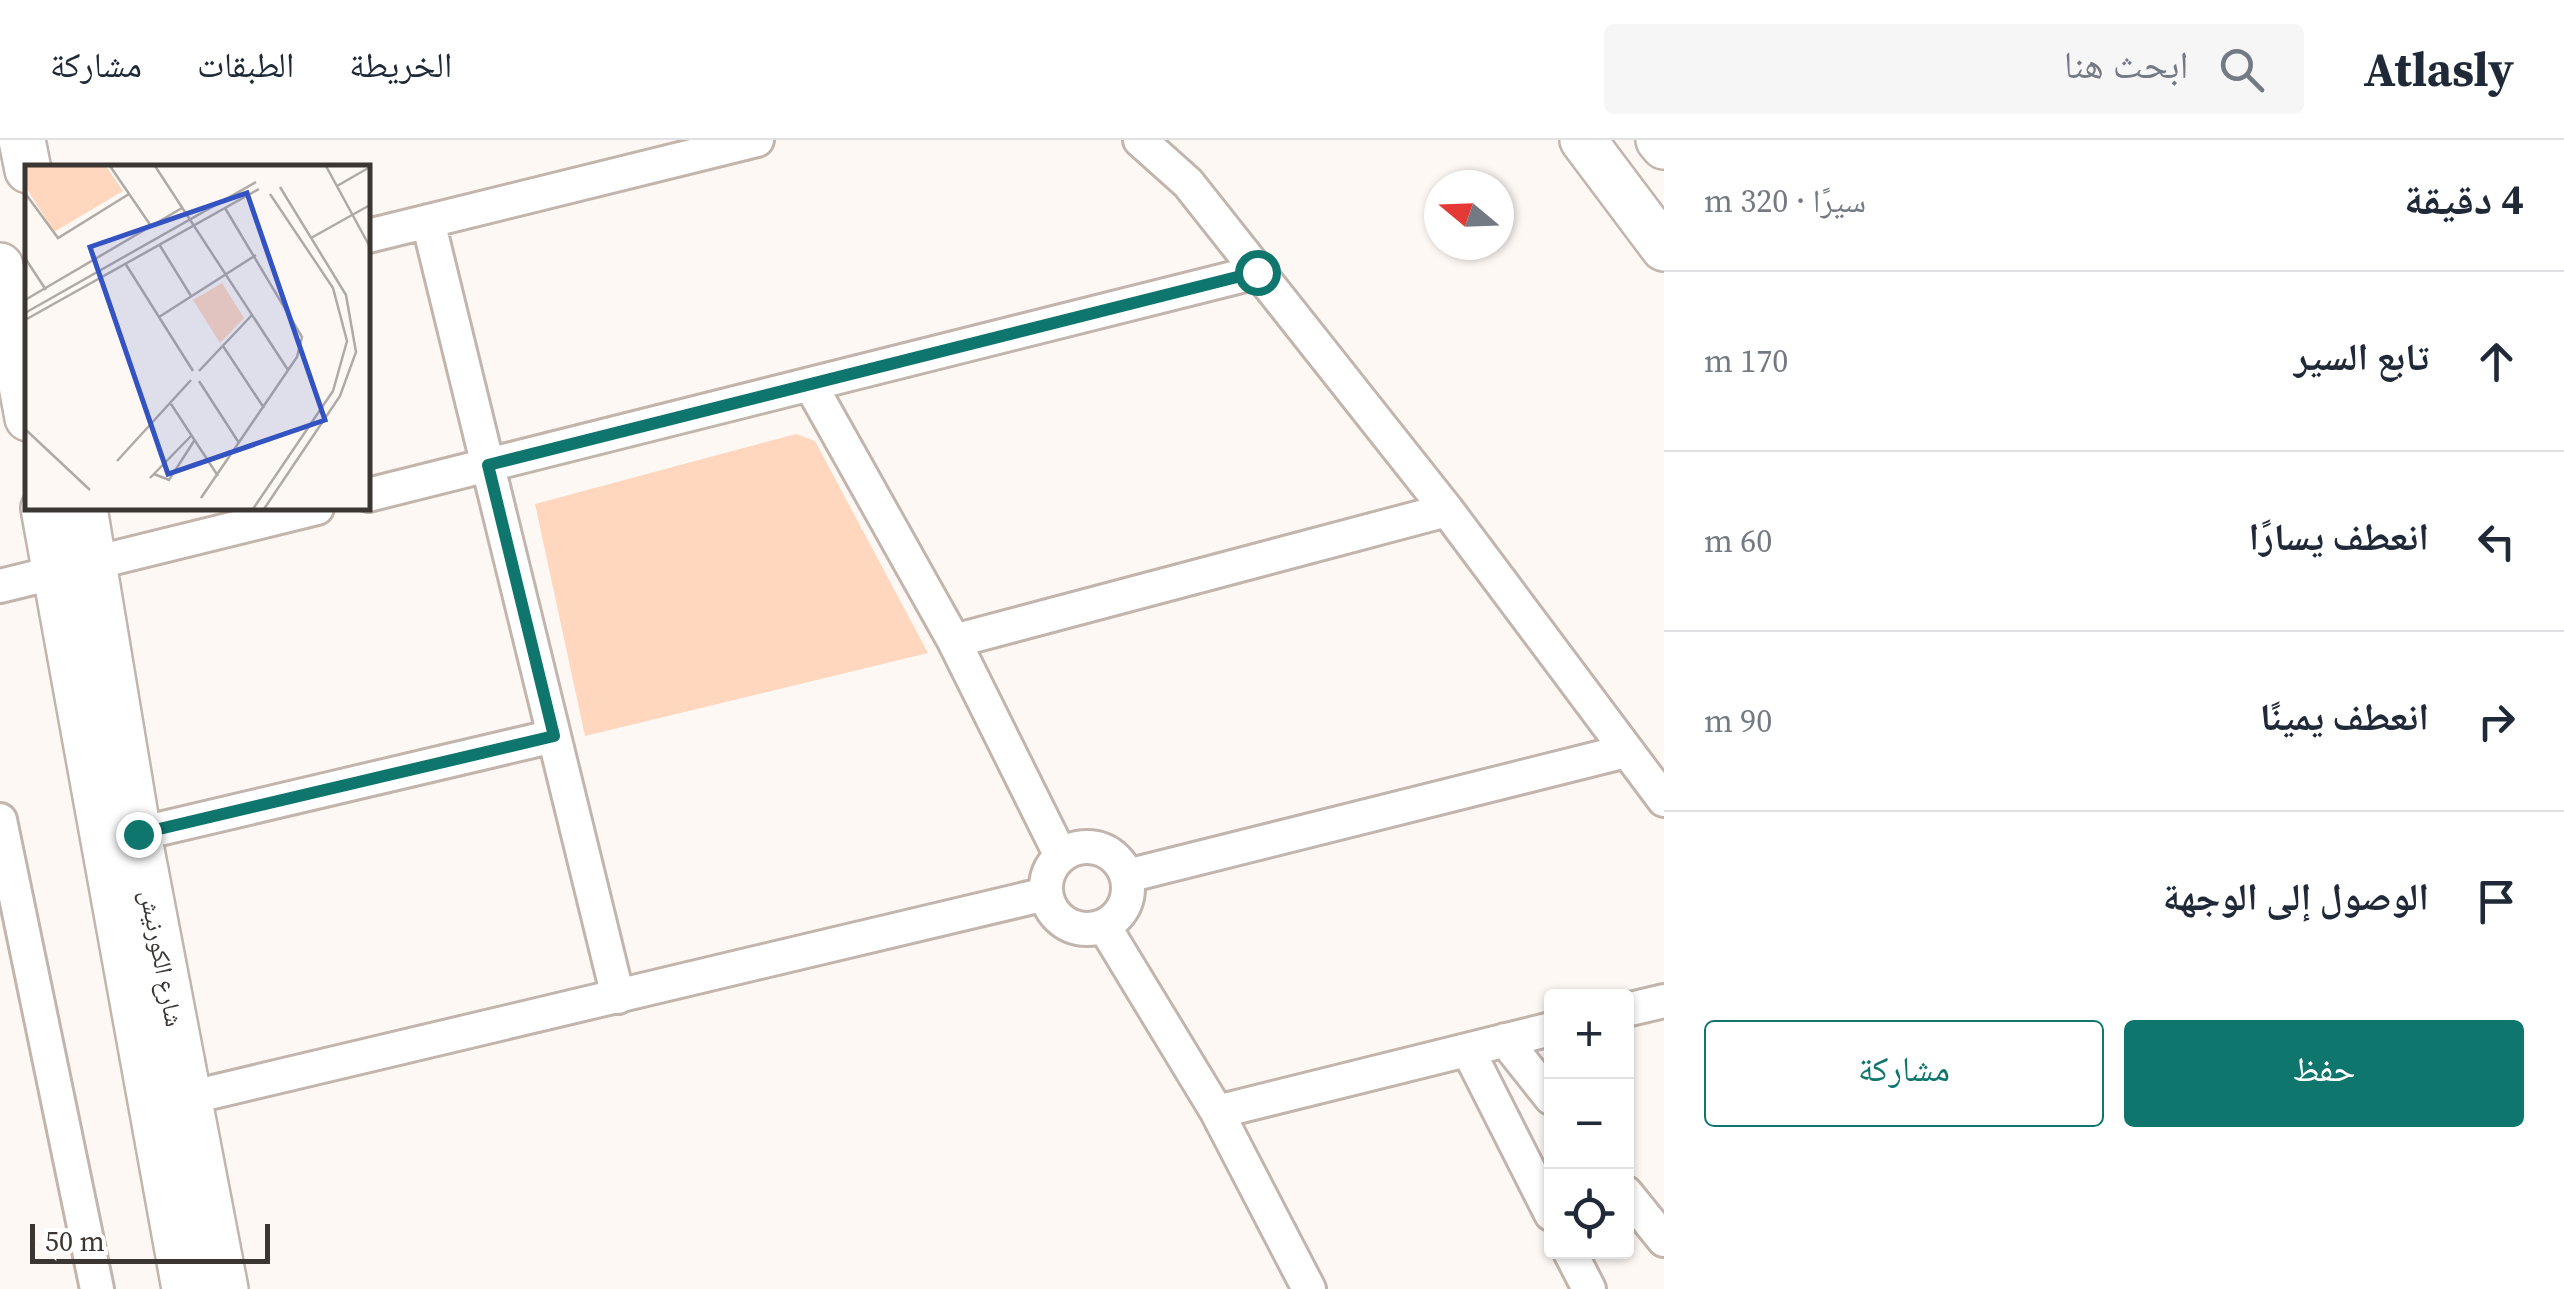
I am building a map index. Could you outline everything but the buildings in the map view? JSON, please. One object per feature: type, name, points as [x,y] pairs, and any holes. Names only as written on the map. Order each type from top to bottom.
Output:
[{"type":"street","points":[[22,140],[27,165]]},
{"type":"street","points":[[370,236],[757,140]]},
{"type":"street","points":[[1140,140],[1188,183],[1447,510],[1664,800]]},
{"type":"street","points":[[1582,140],[1664,248]]},
{"type":"street","points":[[1659,140],[1664,146]]},
{"type":"street","points":[[428,221],[618,997]]},
{"type":"street","points":[[0,266],[25,402]]},
{"type":"street","points":[[370,494],[1257,272]]},
{"type":"street","points":[[810,384],[954,641],[1061,856]]},
{"type":"street","name":"شارع الكورنيش","points":[[45,510],[74,568],[138,834],[225,1289]]},
{"type":"street","name":"شارع الكورنيش","points":[[84,510],[74,568],[184,1289]]},
{"type":"street","points":[[0,586],[309,510]]},
{"type":"street","points":[[954,641],[1447,510]]},
{"type":"street","points":[[138,834],[554,736]]},
{"type":"street","points":[[1127,876],[1626,751]]},
{"type":"street","points":[[2,837],[97,1289]]},
{"type":"street","points":[[1086,846],[1100,848],[1121,864],[1127,876],[1127,902],[1120,914],[1104,926],[1084,930],[1070,926],[1050,908],[1046,894],[1052,867],[1061,856],[1086,846]]},
{"type":"street","points":[[188,1098],[1046,894]]},
{"type":"street","points":[[1104,926],[1217,1112],[1309,1289]]},
{"type":"street","points":[[1634,1008],[1664,1001]]},
{"type":"street","points":[[1217,1112],[1544,1031]]},
{"type":"street","points":[[1506,1040],[1544,1088]]},
{"type":"street","points":[[1468,1050],[1544,1198]]},
{"type":"street","points":[[1634,1203],[1664,1240]]},
{"type":"street","points":[[1574,1259],[1589,1289]]},
{"type":"shaded area","points":[[796,434],[815,441],[928,653],[585,736],[535,504]]},
{"type":"route","points":[[138,834],[554,736],[488,465],[1257,272]]}]
